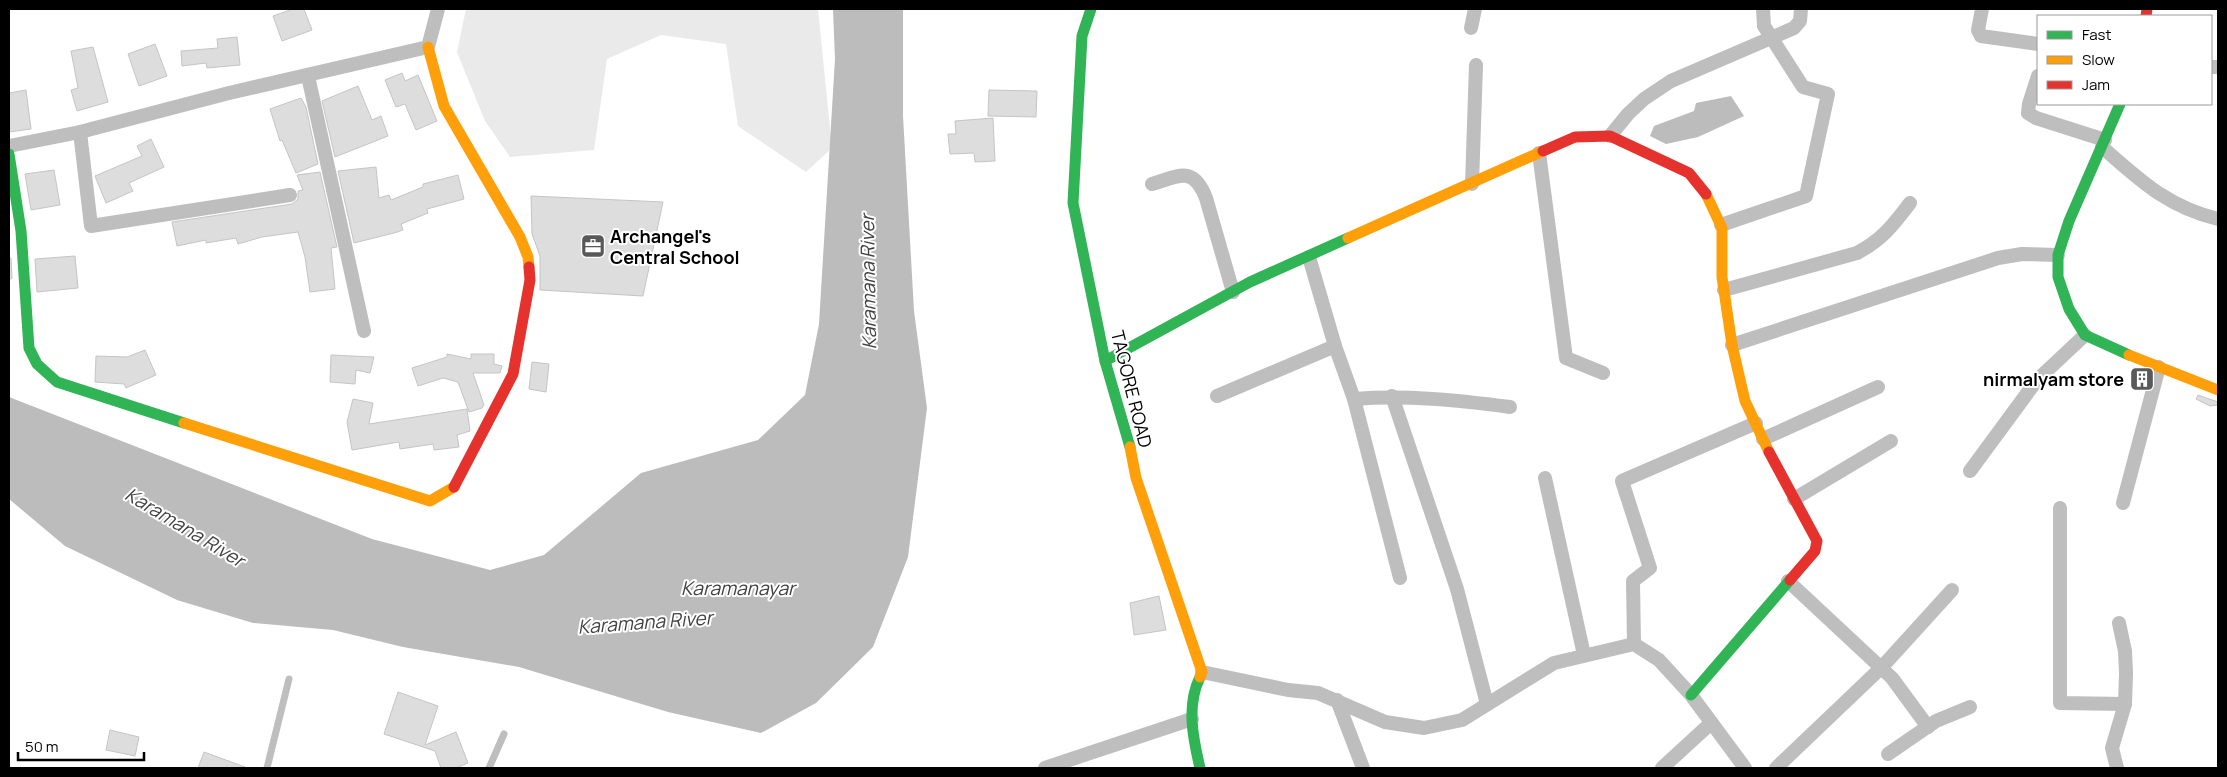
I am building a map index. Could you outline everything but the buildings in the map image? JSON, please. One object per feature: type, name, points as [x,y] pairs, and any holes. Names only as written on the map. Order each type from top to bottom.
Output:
[{"type":"street","points":[[9,154],[21,231],[30,348],[38,364],[58,382],[430,501],[452,490],[513,374],[530,280],[528,258],[520,237],[444,106],[428,46],[438,9]]},
{"type":"street","name":"TAGORE ROAD","points":[[1091,9],[1082,36],[1073,203],[1105,361],[1126,429],[1136,478],[1187,623],[1202,672]]},
{"type":"street","points":[[1472,28],[1475,9]]},
{"type":"street","points":[[1721,224],[1806,196],[1828,94],[1803,87],[1764,26],[1763,9]]},
{"type":"street","points":[[1610,136],[1644,98],[1671,81],[1794,28],[1800,21],[1801,9]]},
{"type":"street","points":[[1982,9],[1978,30],[1981,36],[2037,44]]},
{"type":"street","points":[[9,146],[80,132],[229,93],[308,76],[428,46]]},
{"type":"street","points":[[1472,184],[1476,65]]},
{"type":"street","points":[[308,76],[364,331]]},
{"type":"street","points":[[2037,79],[2028,113],[2036,118],[2103,143],[2161,197],[2200,215],[2218,219]]},
{"type":"street","points":[[2120,105],[2069,221],[2058,255],[2058,278],[2069,309],[2085,335],[2218,390]]},
{"type":"street","points":[[80,132],[91,226],[290,195]]},
{"type":"street","points":[[1105,361],[1233,292],[1575,137],[1610,136],[1689,173],[1710,198],[1721,224],[1724,290],[1732,345],[1745,401],[1817,541],[1815,551],[1691,695]]},
{"type":"street","points":[[1539,153],[1566,358],[1603,373]]},
{"type":"street","points":[[1152,184],[1184,174],[1193,177],[1199,184],[1206,198],[1233,292]]},
{"type":"street","points":[[1724,290],[1857,253],[1887,234],[1910,203]]},
{"type":"street","points":[[1732,345],[1998,258],[2022,254],[2058,255]]},
{"type":"street","points":[[1309,257],[1335,346],[1354,399],[1400,578]]},
{"type":"street","points":[[1970,471],[2037,380],[2085,335]]},
{"type":"street","points":[[1217,396],[1335,346]]},
{"type":"street","points":[[2124,503],[2159,367]]},
{"type":"street","points":[[1763,439],[1878,387]]},
{"type":"street","points":[[1354,399],[1392,396],[1431,397],[1510,407]]},
{"type":"street","points":[[1392,396],[1458,589],[1487,704]]},
{"type":"street","points":[[1634,644],[1632,581],[1650,568],[1622,482],[1756,423]]},
{"type":"street","points":[[1794,499],[1891,441]]},
{"type":"street","points":[[1545,478],[1584,655]]},
{"type":"street","points":[[2060,508],[2060,703],[2125,704]]},
{"type":"street","points":[[1788,581],[1882,668],[1928,727]]},
{"type":"street","points":[[1776,768],[1882,668],[1952,590]]},
{"type":"street","points":[[2117,768],[2112,748],[2125,704],[2125,650],[2119,623]]},
{"type":"street","points":[[1200,768],[1193,737],[1192,694],[1202,672],[1288,690],[1318,693],[1385,722],[1424,728],[1462,720],[1554,663],[1634,644],[1659,660],[1691,695],[1745,768]]},
{"type":"street","points":[[1337,700],[1363,768]]},
{"type":"street","points":[[1888,754],[1936,721],[1970,707]]},
{"type":"street","points":[[1045,768],[1192,719]]},
{"type":"street","points":[[1662,768],[1711,723]]},
{"type":"lane","points":[[267,768],[289,679]]},
{"type":"lane","points":[[490,768],[504,734]]},
{"type":"shaded area","points":[[466,9],[818,9],[832,148],[806,172],[738,126],[726,44],[661,35],[607,59],[594,150],[510,157],[485,121],[457,52]]},
{"type":"water","name":"Karamanayar","points":[[833,9],[903,9],[903,116],[914,311],[927,408],[908,557],[873,647],[816,703],[761,733],[668,712],[519,667],[403,647],[333,630],[253,623],[177,600],[65,546],[9,499],[9,397],[372,539],[490,570],[544,555],[641,473],[758,440],[805,395],[819,324],[835,59]]},
{"type":"water","points":[[1731,96],[1744,116],[1698,137],[1666,144],[1650,136],[1654,126],[1694,111],[1696,103]]},
{"type":"traffic: fast","points":[[1091,9],[1082,36],[1073,203],[1105,361],[1130,447]]},
{"type":"traffic: fast","points":[[2120,105],[2069,221],[2058,255],[2058,277],[2069,309],[2085,335],[2129,355]]},
{"type":"traffic: fast","points":[[9,154],[21,231],[29,348],[37,364],[57,382],[184,423]]},
{"type":"traffic: fast","points":[[1105,361],[1250,282],[1348,238]]},
{"type":"traffic: fast","points":[[1691,695],[1790,580]]},
{"type":"traffic: fast","points":[[1200,677],[1193,699],[1192,711],[1193,734],[1200,768]]},
{"type":"traffic: slow","points":[[428,47],[444,106],[520,237],[528,257],[529,267]]},
{"type":"traffic: slow","points":[[1348,238],[1543,151]]},
{"type":"traffic: slow","points":[[1706,194],[1722,228],[1722,277],[1732,345],[1745,401],[1769,452]]},
{"type":"traffic: slow","points":[[2129,355],[2218,390]]},
{"type":"traffic: slow","points":[[184,423],[430,501],[454,487]]},
{"type":"traffic: slow","points":[[1130,447],[1136,478],[1202,672],[1200,677]]},
{"type":"traffic: jam","points":[[2146,15],[2147,9]]},
{"type":"traffic: jam","points":[[1543,151],[1575,137],[1610,136],[1689,173],[1706,194]]},
{"type":"traffic: jam","points":[[454,487],[513,374],[530,280],[529,267]]},
{"type":"traffic: jam","points":[[1769,452],[1817,541],[1815,551],[1790,580]]},
{"type":"place","name":"Archangel's Central School","points":[[593,246]]},
{"type":"place","name":"nirmalyam store","points":[[2142,379]]},
{"type":"water label","name":"Karamana River","points":[[868,282]]},
{"type":"water label","name":"Karamana River","points":[[185,527]]},
{"type":"water label","name":"Karamana River","points":[[645,622]]}]
